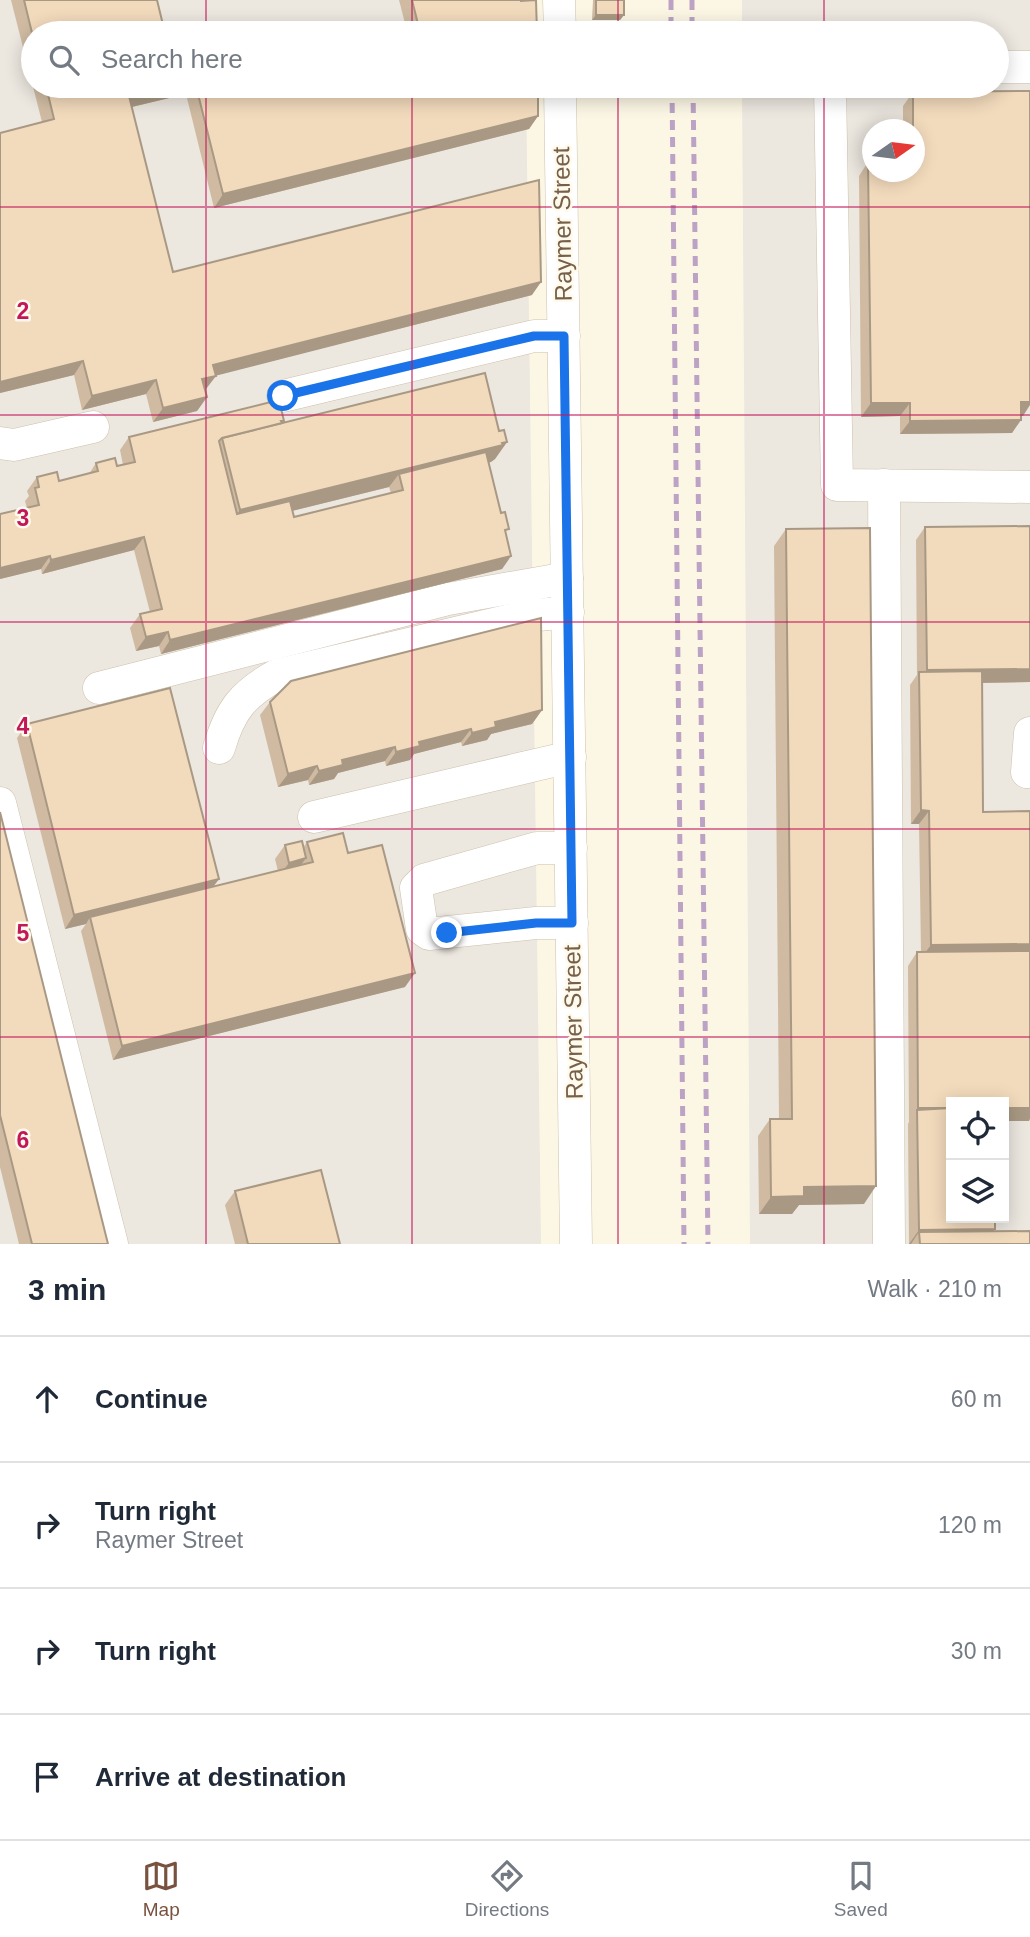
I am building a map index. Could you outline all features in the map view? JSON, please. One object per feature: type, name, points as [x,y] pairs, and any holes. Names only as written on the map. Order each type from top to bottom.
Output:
[{"type":"street","points":[[559,0],[560,21]]},
{"type":"street","points":[[1009,67],[1030,67]]},
{"type":"street","name":"Raymer Street","points":[[561,98],[576,1244]]},
{"type":"street","points":[[830,98],[837,485],[1030,487]]},
{"type":"street","points":[[283,396],[534,336],[564,336]]},
{"type":"street","points":[[0,443],[14,444],[93,427]]},
{"type":"street","points":[[884,485],[889,1244]]},
{"type":"street","points":[[99,688],[448,599],[567,578]]},
{"type":"street","points":[[219,748],[225,725],[240,701],[256,687],[277,675],[499,622],[568,612]]},
{"type":"street","points":[[1027,772],[1030,733]]},
{"type":"street","points":[[314,817],[570,757]]},
{"type":"street","points":[[0,803],[113,1244]]},
{"type":"street","points":[[571,848],[537,848],[424,880],[416,888],[415,896],[422,929],[429,934],[536,923],[572,923]]},
{"type":"shaded area","points":[[0,0],[525,0],[525,21],[21,21],[21,98],[526,98],[541,1244],[0,1244]]},
{"type":"shaded area","points":[[742,0],[1030,0],[1030,1244],[750,1244],[742,98],[1009,98],[1009,21],[742,21]]},
{"type":"building","points":[[24,0],[157,0],[162,21],[29,21]]},
{"type":"building","points":[[412,0],[536,0],[537,21],[417,21]]},
{"type":"building","points":[[596,0],[624,0],[624,15],[596,15]]},
{"type":"building","points":[[1009,91],[1030,91],[1030,402],[1021,402],[1021,420],[910,421],[910,403],[871,403],[868,182],[925,182],[925,119],[913,119],[913,98],[1009,98]]},
{"type":"building","points":[[49,98],[130,98],[173,272],[539,180],[541,282],[213,365],[216,376],[202,379],[207,397],[163,408],[156,380],[92,396],[83,361],[0,382],[0,133],[54,119]]},
{"type":"building","points":[[199,98],[538,98],[538,116],[223,194]]},
{"type":"building","points":[[485,373],[499,431],[504,430],[507,442],[502,443],[503,445],[240,510],[222,438]]},
{"type":"building","points":[[279,400],[284,421],[281,421],[282,423],[219,441],[237,514],[290,501],[294,517],[403,490],[399,474],[486,452],[501,513],[505,512],[509,529],[505,530],[511,556],[170,640],[168,632],[146,637],[140,614],[162,609],[144,537],[51,560],[50,556],[0,568],[0,514],[39,505],[35,488],[39,487],[37,477],[57,472],[59,481],[98,471],[96,463],[115,458],[117,466],[135,462],[129,437]]},
{"type":"building","points":[[1030,526],[1030,669],[927,670],[925,527]]},
{"type":"building","points":[[870,528],[876,1186],[804,1187],[804,1196],[771,1197],[770,1119],[792,1119],[786,529]]},
{"type":"building","points":[[541,618],[542,710],[495,722],[496,727],[472,733],[471,729],[419,742],[420,746],[396,752],[395,747],[342,760],[343,765],[319,771],[317,766],[288,774],[270,702],[291,681]]},
{"type":"building","points":[[982,671],[983,812],[1030,811],[1030,944],[931,945],[929,811],[921,810],[919,672]]},
{"type":"building","points":[[170,688],[219,879],[74,915],[27,724]]},
{"type":"building","points":[[0,812],[108,1244],[32,1244],[0,1115]]},
{"type":"building","points":[[343,833],[348,853],[382,845],[415,973],[122,1046],[90,917],[313,862],[307,842]]},
{"type":"building","points":[[302,841],[306,858],[289,863],[285,845]]},
{"type":"building","points":[[1030,951],[1030,1108],[1009,1108],[1009,1097],[946,1097],[946,1108],[918,1108],[917,952]]},
{"type":"building","points":[[946,1108],[946,1223],[995,1223],[995,1229],[919,1230],[917,1110]]},
{"type":"building","points":[[321,1170],[340,1244],[248,1244],[235,1191]]},
{"type":"building","points":[[1030,1231],[1030,1244],[920,1244],[919,1232]]},
{"type":"railway","points":[[671,0],[671,21]]},
{"type":"railway","points":[[692,0],[692,21]]},
{"type":"railway","points":[[672,98],[684,1244]]},
{"type":"railway","points":[[693,98],[708,1244]]},
{"type":"route","points":[[283,396],[534,336],[564,336],[572,923],[536,923],[447,933]]}]
